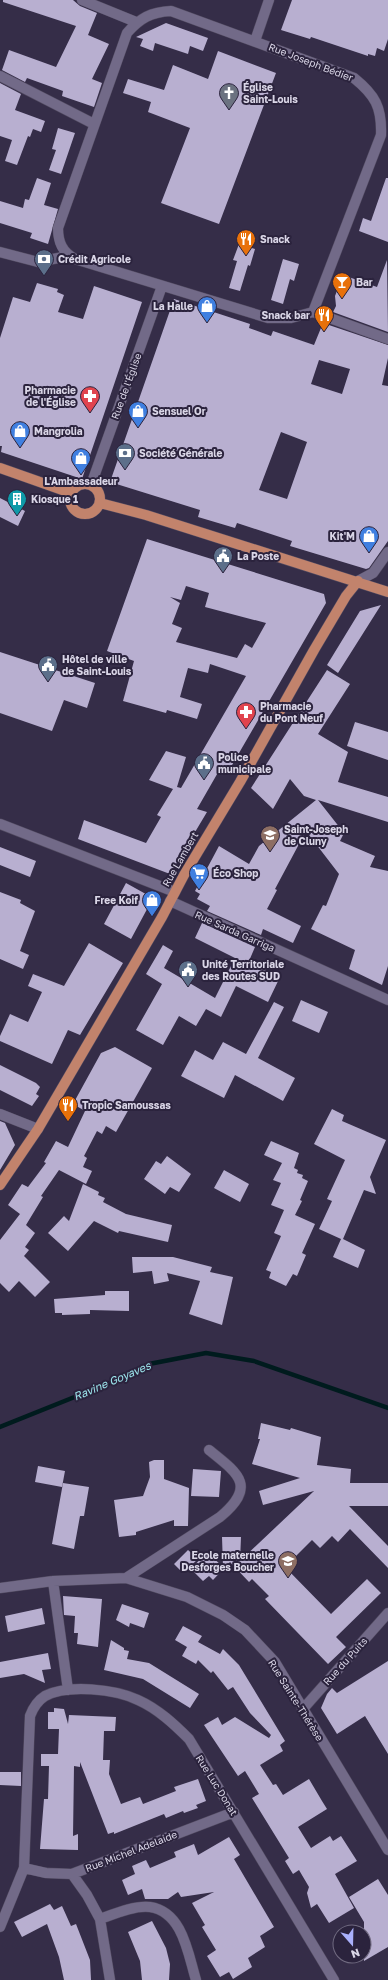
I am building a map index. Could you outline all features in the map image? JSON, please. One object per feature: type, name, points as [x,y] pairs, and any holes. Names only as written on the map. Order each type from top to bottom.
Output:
[{"type":"main road","points":[[0,468],[71,493]]},
{"type":"main road","points":[[0,475],[48,486]]},
{"type":"main road","points":[[86,484],[91,485],[99,492],[100,503],[90,514],[80,514],[70,503],[71,493],[77,486],[86,484]]},
{"type":"main road","points":[[100,503],[146,515],[358,581],[388,592]]},
{"type":"main road","name":"Rue Lambert","points":[[0,1185],[38,1129],[172,896],[240,782],[314,650],[346,596],[358,581]]},
{"type":"street","points":[[82,0],[136,22]]},
{"type":"street","points":[[255,41],[269,0]]},
{"type":"street","name":"Rue Joseph Bédier","points":[[68,256],[62,248],[58,238],[58,228],[127,33],[136,22],[146,15],[171,11],[354,78],[368,89],[376,102],[382,117],[381,135],[313,312]]},
{"type":"street","points":[[0,76],[94,124]]},
{"type":"street","points":[[0,252],[38,262],[68,256],[75,260],[268,318],[291,318],[313,312],[388,339]]},
{"type":"street","name":"Rue de l'Église","points":[[91,485],[162,286]]},
{"type":"street","name":"Rue Lambert","points":[[358,581],[373,573],[388,552]]},
{"type":"street","name":"Rue Sarda Garriga","points":[[0,824],[161,884],[172,896],[388,1000]]},
{"type":"street","points":[[0,1114],[38,1129]]},
{"type":"street","points":[[126,1578],[220,1517],[232,1507],[240,1494],[240,1482],[235,1470],[209,1450]]},
{"type":"street","name":"Rue Sainte-Thérèse","points":[[0,1588],[54,1581],[126,1578],[187,1597],[223,1615],[246,1630],[275,1662],[302,1710],[388,1850]]},
{"type":"street","points":[[54,1581],[68,1690]]},
{"type":"street","name":"Rue du Puits","points":[[302,1710],[388,1613]]},
{"type":"street","name":"Rue Luc Donat","points":[[24,1868],[30,1716],[34,1705],[45,1696],[68,1690],[104,1690],[138,1700],[169,1719],[189,1739],[334,1980]]},
{"type":"street","name":"Rue Michel Adelaide","points":[[24,1868],[46,1874],[72,1874],[234,1812]]},
{"type":"street","points":[[0,1927],[24,1868]]},
{"type":"street","points":[[72,1874],[87,1895],[100,1919],[110,1980]]},
{"type":"street","points":[[100,1919],[150,1906],[168,1912],[178,1924],[196,1980]]},
{"type":"building","points":[[3,0],[73,0],[80,6],[97,13],[88,35],[109,44],[92,79],[102,83],[94,107],[62,96],[63,91],[27,78],[25,82],[2,70],[9,50],[56,67],[76,26],[3,2]]},
{"type":"building","points":[[292,0],[388,0],[388,39],[384,51],[377,48],[375,56],[368,54],[368,56],[311,37],[310,39],[281,30]]},
{"type":"building","points":[[166,23],[208,38],[203,51],[190,46],[188,54],[155,43],[153,51],[140,46],[143,39],[136,37]]},
{"type":"building","name":"Église Saint-Louis","points":[[218,51],[276,73],[219,224],[161,203],[190,128],[148,112],[151,102],[123,93],[128,79],[164,90],[173,65],[208,79]]},
{"type":"building","points":[[0,83],[21,94],[15,110],[45,121],[41,132],[33,129],[30,137],[28,136],[17,165],[5,161],[12,140],[0,136]]},
{"type":"building","points":[[58,128],[75,133],[61,174],[49,170],[56,150],[52,149]]},
{"type":"building","points":[[37,178],[51,183],[44,205],[58,209],[48,244],[30,238],[32,233],[0,223],[0,201],[23,208],[25,199],[29,200]]},
{"type":"building","points":[[386,178],[388,178],[388,242],[359,231],[363,218],[371,221]]},
{"type":"building","points":[[239,244],[255,249],[250,266],[248,265],[240,291],[229,288],[237,261],[233,260]]},
{"type":"building","points":[[283,259],[299,264],[294,281],[290,279],[283,304],[271,300]]},
{"type":"building","points":[[387,260],[388,332],[333,312],[336,306],[335,296],[343,275],[377,287]]},
{"type":"building","points":[[37,283],[58,289],[57,292],[64,295],[58,312],[83,319],[94,286],[142,302],[82,479],[1,452],[0,338],[13,297],[30,302]]},
{"type":"building","points":[[174,299],[250,324],[249,328],[271,336],[273,331],[314,345],[323,323],[388,345],[388,358],[382,385],[388,386],[388,541],[369,568],[366,569],[290,546],[292,541],[237,523],[235,528],[198,517],[200,510],[110,482]],"holes":[[[319,360],[350,369],[342,394],[311,384]],[[281,432],[307,442],[287,499],[259,490]]]},
{"type":"building","points":[[0,498],[25,511],[18,526],[0,517]]},
{"type":"building","points":[[147,539],[324,594],[326,603],[228,772],[220,769],[197,809],[207,812],[170,874],[78,839],[84,820],[146,843],[161,817],[157,815],[173,789],[149,780],[166,751],[186,757],[177,787],[181,788],[246,676],[210,664],[208,673],[188,668],[180,697],[202,704],[197,719],[167,710],[166,713],[123,701],[134,661],[107,651]],"holes":[[[186,586],[209,593],[205,607],[266,623],[252,648],[245,644],[237,658],[176,642],[182,628],[172,624],[180,603],[170,597],[181,600]]]},
{"type":"building","points":[[381,605],[338,673],[327,665],[360,611]]},
{"type":"building","points":[[0,652],[95,683],[87,708],[64,700],[52,731],[0,713]]},
{"type":"building","points":[[327,670],[350,684],[318,734],[348,752],[338,782],[388,797],[388,822],[318,800],[344,833],[340,841],[375,856],[370,867],[388,871],[388,966],[382,985],[349,969],[355,950],[311,929],[323,905],[326,906],[339,874],[306,831],[275,889],[277,890],[267,909],[301,926],[293,943],[263,929],[261,935],[207,911],[210,906],[197,899],[200,894],[195,891],[219,846],[249,864],[259,846],[316,800],[304,796],[290,779],[273,809],[251,788]]},
{"type":"building","points":[[355,722],[388,732],[388,760],[347,746]]},
{"type":"building","points":[[0,847],[36,861],[30,877],[0,865]]},
{"type":"building","points":[[126,883],[153,898],[131,939],[104,924]]},
{"type":"building","points":[[0,892],[21,900],[20,903],[35,911],[20,951],[29,955],[23,969],[0,959]]},
{"type":"building","points":[[202,923],[255,947],[249,961],[280,977],[268,1002],[236,986],[221,1017],[206,1009],[196,1026],[179,1016],[163,1045],[136,1030],[162,984],[146,974],[163,945],[173,951],[164,968],[215,998],[235,958],[195,938]]},
{"type":"building","points":[[89,943],[123,963],[80,1035],[68,1030],[52,1064],[0,1041],[0,1036],[10,1014],[28,1022],[42,992],[28,986],[33,974],[64,986]]},
{"type":"building","points":[[301,1000],[328,1012],[319,1033],[292,1021]]},
{"type":"building","points":[[274,1002],[284,1007],[258,1058],[295,1078],[283,1101],[235,1075],[224,1098],[181,1076],[195,1050],[213,1060],[223,1042],[246,1054]]},
{"type":"building","points":[[115,1047],[152,1068],[116,1132],[106,1126],[102,1134],[97,1131],[84,1156],[87,1158],[83,1167],[92,1171],[86,1184],[59,1170],[41,1196],[43,1197],[26,1225],[35,1233],[25,1247],[29,1250],[24,1256],[50,1282],[35,1297],[19,1281],[9,1292],[0,1283],[0,1240],[20,1214],[8,1205],[22,1184],[28,1187],[46,1163],[44,1162],[56,1141],[68,1147],[85,1111],[73,1104],[101,1053]]},
{"type":"building","points":[[0,1065],[36,1083],[40,1087],[36,1094],[39,1096],[32,1106],[0,1090]]},
{"type":"building","points":[[332,1109],[344,1115],[342,1121],[386,1140],[370,1177],[376,1194],[364,1190],[343,1239],[365,1250],[358,1268],[333,1257],[341,1239],[319,1229],[332,1201],[327,1199],[345,1160],[314,1144]]},
{"type":"building","points":[[0,1121],[5,1123],[15,1145],[0,1170]]},
{"type":"building","points":[[271,1141],[299,1153],[294,1168],[298,1170],[297,1173],[303,1175],[302,1178],[308,1181],[300,1200],[302,1201],[295,1215],[315,1224],[302,1253],[306,1255],[297,1276],[293,1274],[286,1286],[269,1278],[271,1272],[266,1270],[281,1236],[274,1233],[284,1210],[271,1205],[281,1183],[273,1180],[282,1163],[264,1155]]},
{"type":"building","points":[[167,1156],[191,1174],[179,1192],[170,1187],[165,1194],[144,1179],[156,1161],[161,1164]]},
{"type":"building","points":[[224,1170],[249,1184],[240,1202],[214,1188]]},
{"type":"building","points":[[83,1184],[99,1192],[98,1195],[105,1198],[103,1202],[126,1214],[172,1225],[168,1242],[119,1231],[118,1233],[94,1221],[68,1251],[48,1233],[64,1216],[69,1221]]},
{"type":"building","points":[[132,1257],[173,1257],[212,1267],[210,1272],[233,1277],[222,1325],[189,1314],[200,1281],[167,1273],[169,1281],[154,1284],[152,1271],[133,1273]]},
{"type":"building","points":[[105,1291],[129,1291],[129,1311],[90,1310],[90,1314],[62,1315],[62,1313],[55,1313],[54,1299],[105,1295]]},
{"type":"building","points":[[261,1423],[290,1430],[291,1428],[321,1437],[317,1465],[351,1469],[350,1483],[388,1483],[388,1506],[349,1506],[388,1546],[388,1568],[350,1529],[338,1542],[332,1536],[320,1548],[312,1540],[285,1567],[331,1614],[367,1579],[381,1593],[336,1637],[346,1647],[328,1664],[265,1599],[269,1596],[252,1579],[249,1582],[230,1562],[213,1580],[209,1576],[203,1581],[191,1569],[207,1552],[223,1567],[222,1537],[241,1537],[240,1561],[314,1491],[263,1505],[259,1491],[300,1478],[252,1464],[260,1439],[258,1439]]},
{"type":"building","points":[[154,1460],[164,1460],[164,1479],[189,1488],[188,1526],[174,1526],[174,1520],[136,1532],[136,1535],[119,1537],[114,1500],[143,1496],[150,1477],[149,1462]]},
{"type":"building","points":[[38,1466],[65,1471],[62,1487],[35,1482]]},
{"type":"building","points":[[193,1469],[221,1471],[219,1497],[191,1496]]},
{"type":"building","points":[[63,1483],[89,1487],[84,1516],[80,1516],[74,1549],[52,1544]]},
{"type":"building","points":[[188,1550],[198,1559],[183,1573],[174,1564]]},
{"type":"building","points":[[63,1596],[102,1599],[98,1647],[77,1644],[78,1633],[74,1633],[75,1616],[64,1615]]},
{"type":"building","points":[[122,1604],[149,1613],[144,1628],[130,1623],[129,1627],[116,1620]]},
{"type":"building","points":[[42,1608],[45,1624],[8,1632],[5,1616]]},
{"type":"building","points":[[183,1626],[202,1636],[198,1642],[220,1654],[223,1649],[239,1665],[285,1741],[280,1745],[283,1751],[260,1765],[273,1785],[276,1784],[283,1795],[309,1779],[327,1809],[298,1827],[311,1848],[330,1836],[333,1841],[341,1836],[357,1861],[335,1874],[354,1908],[329,1923],[317,1904],[311,1908],[307,1893],[309,1887],[299,1870],[293,1874],[285,1861],[289,1858],[252,1798],[259,1794],[245,1771],[238,1776],[204,1725],[218,1717],[222,1725],[235,1717],[269,1738],[271,1735],[250,1713],[233,1687],[228,1690],[213,1671],[211,1673],[198,1660],[196,1664],[182,1656],[187,1647],[175,1640]]},
{"type":"building","points":[[111,1640],[124,1648],[124,1650],[129,1651],[127,1659],[149,1663],[199,1694],[190,1708],[143,1679],[104,1670]]},
{"type":"building","points":[[48,1653],[51,1669],[42,1670],[45,1683],[24,1674],[0,1678],[0,1662]]},
{"type":"building","points":[[388,1661],[388,1754],[365,1716],[337,1734],[321,1708],[327,1694],[332,1688],[337,1693]]},
{"type":"building","points":[[54,1708],[64,1709],[68,1724],[69,1715],[116,1717],[115,1731],[104,1731],[103,1760],[110,1760],[109,1774],[121,1804],[140,1797],[143,1804],[176,1791],[174,1787],[198,1779],[206,1801],[196,1805],[198,1808],[184,1813],[183,1811],[166,1818],[164,1814],[114,1834],[114,1832],[108,1834],[80,1762],[80,1767],[74,1766],[73,1836],[78,1834],[78,1850],[40,1849],[44,1799],[48,1799],[49,1766],[41,1766],[41,1754],[58,1754],[59,1729],[48,1729],[48,1712],[54,1712]]},
{"type":"building","points":[[0,1772],[21,1772],[21,1786],[0,1785]]},
{"type":"building","points":[[229,1837],[240,1855],[234,1859],[274,1927],[260,1936],[265,1947],[248,1958],[252,1967],[233,1979],[229,1972],[220,1977],[207,1956],[216,1950],[202,1927],[205,1925],[192,1903],[214,1892],[181,1897],[178,1892],[168,1899],[145,1899],[142,1889],[128,1895],[122,1880],[135,1874],[132,1866],[146,1860],[150,1868],[176,1857],[174,1852],[194,1844],[198,1855]]},
{"type":"building","points":[[378,1879],[388,1895],[388,1947],[372,1956],[372,1924],[364,1924],[349,1897]]},
{"type":"building","points":[[50,1904],[54,1910],[62,1906],[71,1926],[76,1924],[90,1960],[91,1980],[64,1980],[59,1957],[47,1924],[22,1937],[14,1922]]},
{"type":"building","points":[[152,1921],[166,1948],[170,1964],[169,1980],[142,1980],[140,1961],[128,1932]]},
{"type":"waterway","name":"Ravine Goyaves","points":[[0,1427],[112,1382],[149,1364],[206,1353],[254,1361],[388,1408]]},
{"type":"place","name":"Église Saint-Louis","points":[[229,110]]},
{"type":"place","name":"Snack","points":[[246,256]]},
{"type":"place","name":"Crédit Agricole","points":[[44,276]]},
{"type":"place","name":"Bar","points":[[342,299]]},
{"type":"place","name":"La Halle","points":[[207,323]]},
{"type":"place","name":"Snack bar","points":[[324,332]]},
{"type":"place","name":"Pharmacie de l'Église","points":[[90,413]]},
{"type":"place","name":"Sensuel Or","points":[[138,428]]},
{"type":"place","name":"Mangrolia","points":[[20,448]]},
{"type":"place","name":"Société Générale","points":[[125,470]]},
{"type":"place","name":"L'Ambassadeur","points":[[81,475]]},
{"type":"place","name":"Kiosque 1","points":[[17,516]]},
{"type":"place","name":"Kit'M","points":[[369,553]]},
{"type":"place","name":"La Poste","points":[[223,573]]},
{"type":"place","name":"Hôtel de ville de Saint-Louis","points":[[48,682]]},
{"type":"place","name":"Pharmacie du Pont Neuf","points":[[246,729]]},
{"type":"place","name":"Police municipale","points":[[204,780]]},
{"type":"place","name":"Saint-Joseph de Cluny","points":[[270,852]]},
{"type":"place","name":"Éco Shop","points":[[199,890]]},
{"type":"place","name":"Free Koif","points":[[152,917]]},
{"type":"place","name":"Unité Territoriale des Routes SUD","points":[[188,987]]},
{"type":"place","name":"Tropic Samoussas","points":[[68,1122]]},
{"type":"place","name":"Ecole maternelle Desforges Boucher","points":[[288,1578]]}]
